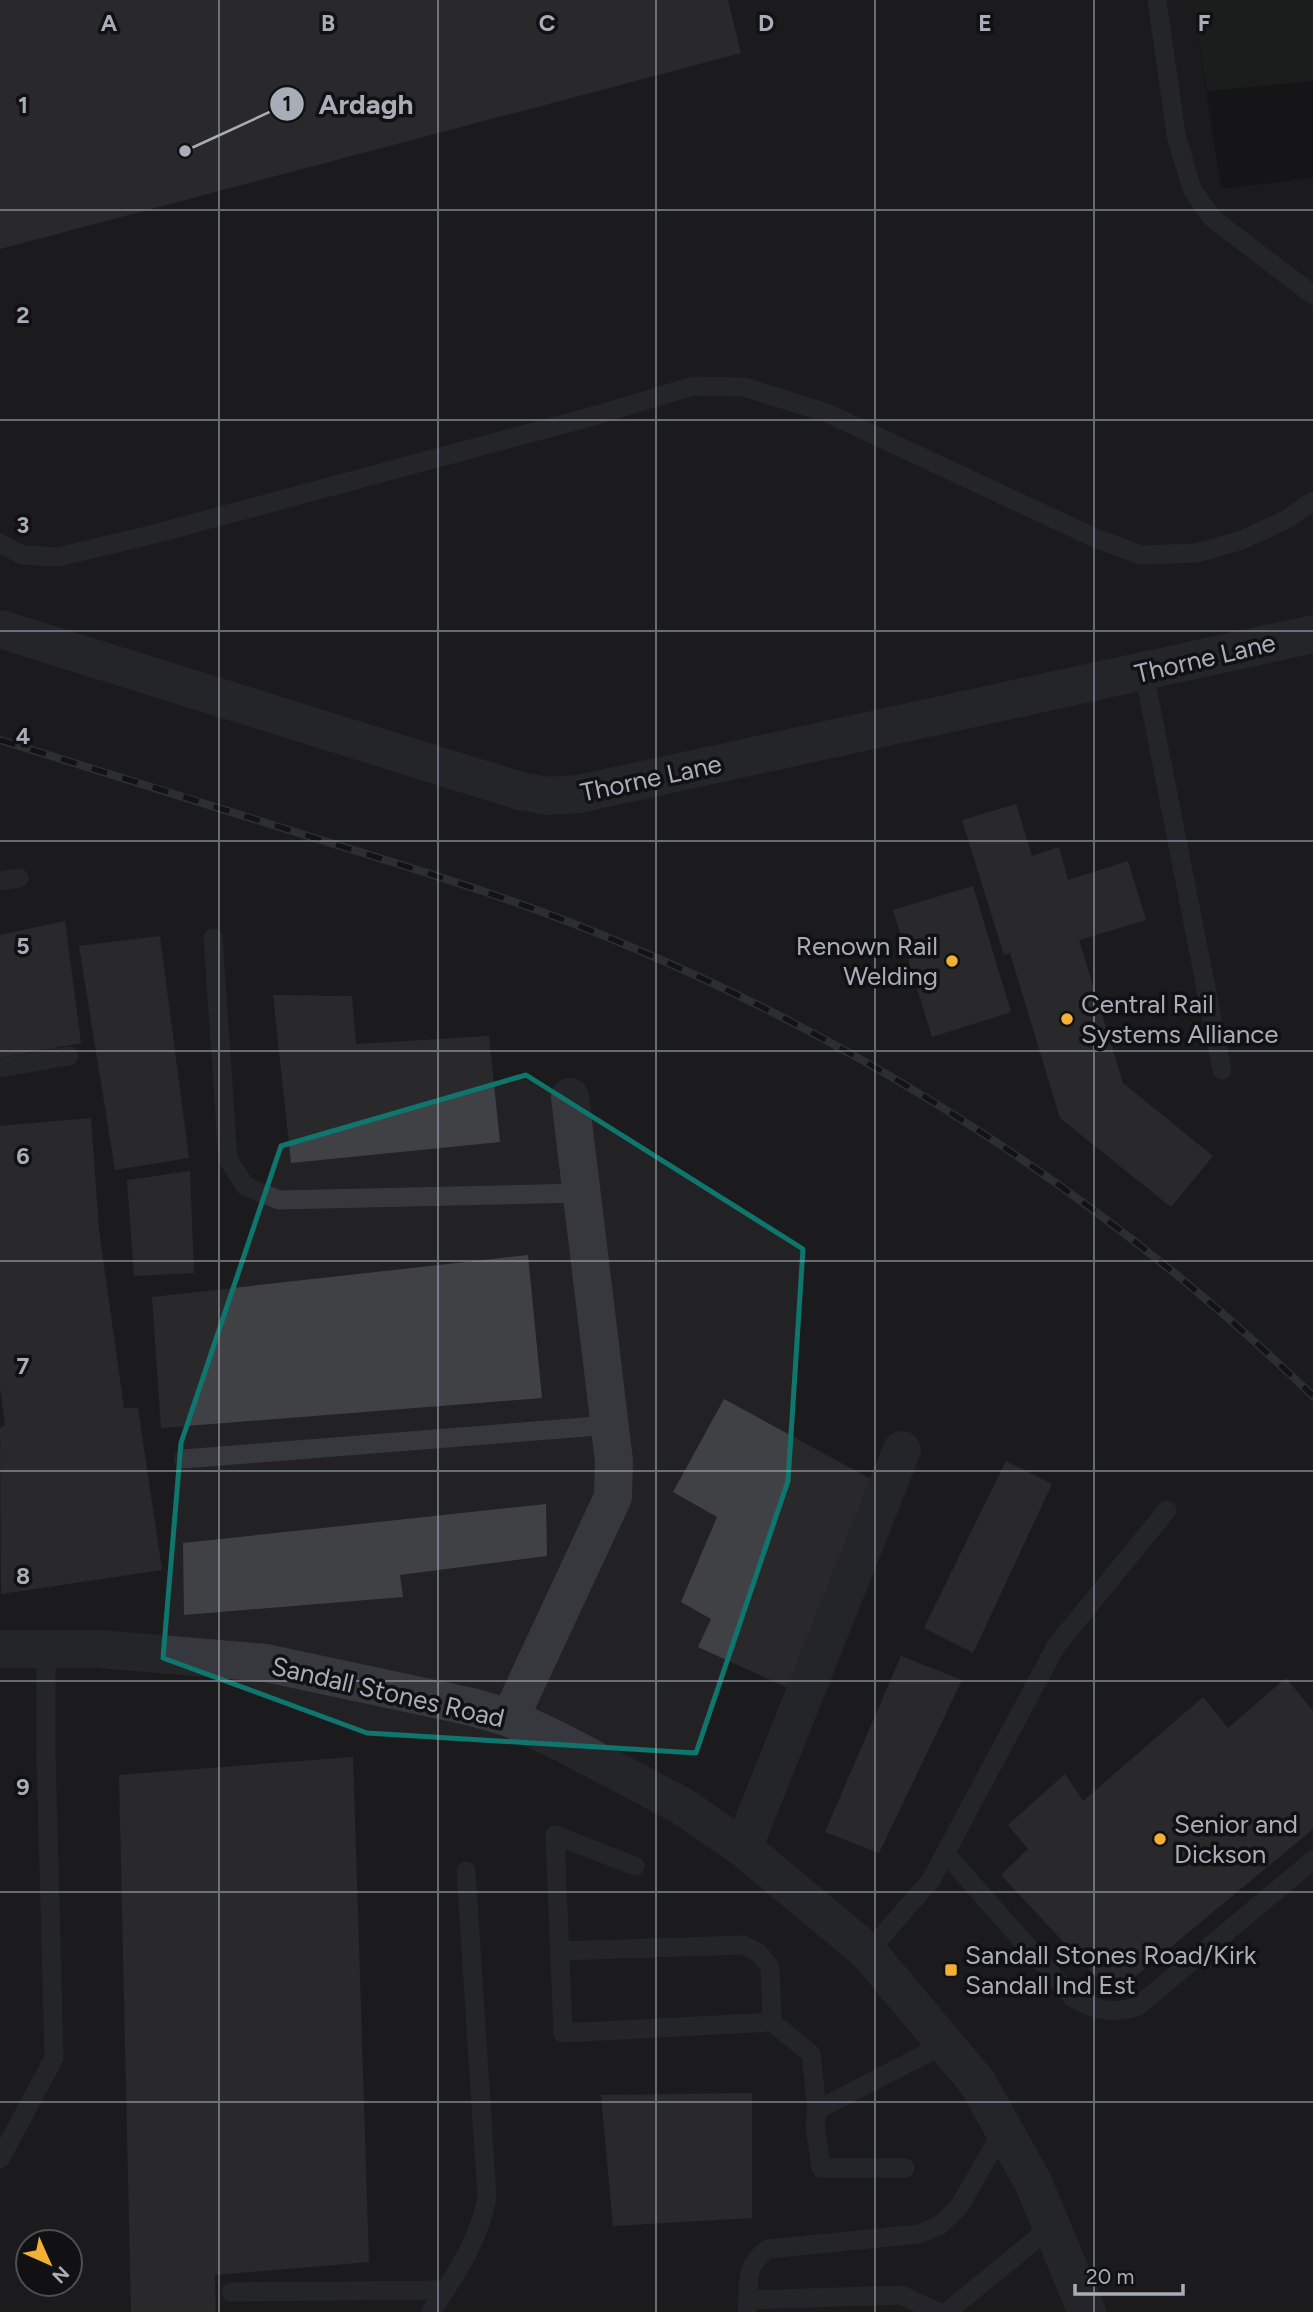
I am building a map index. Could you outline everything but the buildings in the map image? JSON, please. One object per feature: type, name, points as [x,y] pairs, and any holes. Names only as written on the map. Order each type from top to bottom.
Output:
[{"type":"street","name":"Thorne Lane","points":[[0,629],[520,791],[548,796],[579,794],[1313,634]]},
{"type":"street","points":[[510,1718],[613,1497],[614,1461],[570,1097]]},
{"type":"street","points":[[744,1847],[902,1450]]},
{"type":"street","name":"Sandall Stones Road","points":[[0,1648],[100,1649],[266,1663],[472,1707],[510,1718],[561,1742],[682,1806],[744,1847],[868,1952],[977,2082],[1033,2182],[1087,2312]]},
{"type":"lane","points":[[1157,0],[1176,135],[1192,189],[1212,218],[1313,295]]},
{"type":"lane","points":[[0,542],[22,555],[58,557],[167,531],[597,415],[693,386],[744,387],[827,413],[1083,533],[1141,555],[1197,553],[1242,540],[1287,519],[1313,501]]},
{"type":"lane","points":[[1144,672],[1222,1070]]},
{"type":"lane","points":[[213,938],[228,1159],[246,1186],[279,1200],[582,1193]]},
{"type":"lane","points":[[0,1068],[69,1056]]},
{"type":"lane","points":[[183,1459],[610,1425]]},
{"type":"lane","points":[[868,1952],[931,1880],[1056,1646],[1167,1510]]},
{"type":"lane","points":[[0,2159],[54,2059],[46,1648]]},
{"type":"lane","points":[[635,1866],[555,1835],[564,2033],[772,2022],[811,2054],[817,2110],[815,2126],[821,2168],[905,2168]]},
{"type":"lane","points":[[945,1853],[1073,1998],[1094,2009],[1123,2011],[1138,2006],[1313,1860]]},
{"type":"lane","points":[[431,2312],[467,2257],[481,2227],[487,2198],[466,1871]]},
{"type":"lane","points":[[560,1951],[743,1945],[759,1953],[771,1966],[772,2022]]},
{"type":"lane","points":[[817,2110],[946,2044]]},
{"type":"lane","points":[[938,2312],[901,2295],[748,2306],[749,2276],[755,2258],[768,2249],[919,2234],[940,2225],[959,2207],[1004,2129]]},
{"type":"lane","points":[[947,2312],[1052,2226]]},
{"type":"lane","points":[[231,2292],[445,2290]]},
{"type":"highlighted area","points":[[526,1075],[803,1249],[788,1481],[696,1753],[367,1733],[163,1658],[181,1443],[281,1146]]},
{"type":"shaded area","points":[[0,0],[1192,0],[1221,189],[1313,178],[1313,2312],[0,2312]]},
{"type":"shaded area","points":[[1192,0],[1313,0],[1313,81],[1207,91]]},
{"type":"railway","points":[[0,740],[516,903],[593,931],[725,989],[817,1035],[906,1086],[993,1140],[1077,1198],[1159,1261],[1238,1327],[1313,1396]]},
{"type":"place","name":"Ardagh","points":[[185,151]]},
{"type":"place","name":"Renown Rail Welding","points":[[952,961]]},
{"type":"place","name":"Central Rail Systems Alliance","points":[[1067,1019]]},
{"type":"place","name":"Senior and Dickson","points":[[1160,1839]]},
{"type":"place","name":"Sandall Stones Road/Kirk Sandall Ind Est","points":[[951,1970]]}]
